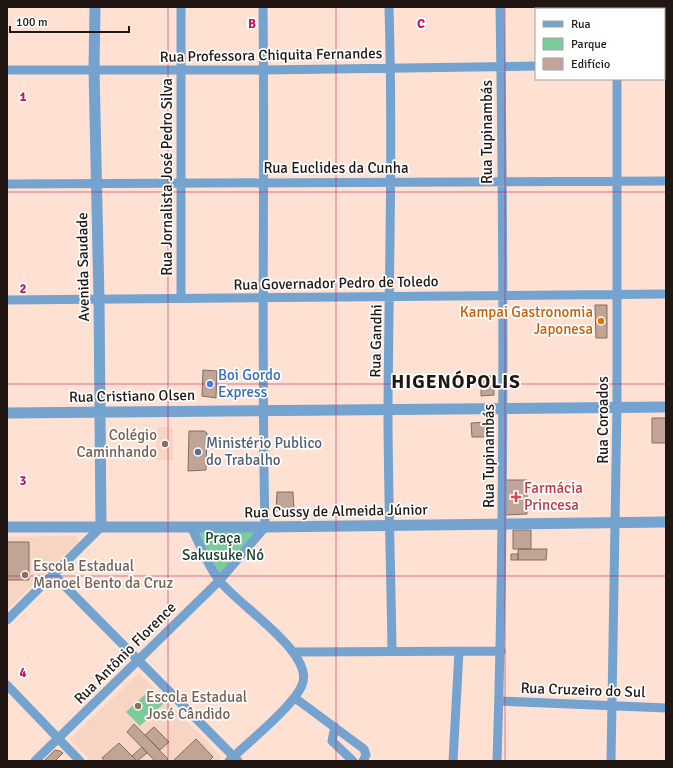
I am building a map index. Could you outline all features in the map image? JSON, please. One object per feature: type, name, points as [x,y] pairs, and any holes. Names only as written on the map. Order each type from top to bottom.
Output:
[{"type":"street","name":"Avenida Saudade","points":[[95,7],[94,70],[99,299],[101,527]]},
{"type":"street","name":"Rua Jornalista José Pedro Silva","points":[[181,7],[181,298]]},
{"type":"street","points":[[263,7],[265,183],[263,410],[265,527]]},
{"type":"street","name":"Rua Gandhi","points":[[389,7],[391,68],[391,296],[388,409],[392,651]]},
{"type":"street","name":"Rua Tupinambás","points":[[497,761],[501,651],[503,524],[503,295],[500,7]]},
{"type":"street","name":"Rua Professora Chiquita Fernandes","points":[[7,70],[264,70],[535,66]]},
{"type":"street","name":"Rua Coroados","points":[[612,761],[617,406],[617,80]]},
{"type":"street","name":"Rua Euclides da Cunha","points":[[7,184],[666,181]]},
{"type":"street","name":"Rua Governador Pedro de Toledo","points":[[7,300],[666,294]]},
{"type":"street","name":"Rua Cristiano Olsen","points":[[7,413],[100,411],[503,409],[617,406],[666,407]]},
{"type":"street","name":"Rua Cussy de Almeida Júnior","points":[[7,528],[265,527],[666,522]]},
{"type":"street","points":[[7,620],[101,527]]},
{"type":"street","points":[[53,574],[233,759],[296,698],[303,684],[303,671],[295,652],[219,581],[191,527]]},
{"type":"street","name":"Rua Antônio Florence","points":[[36,761],[219,581],[265,527]]},
{"type":"street","points":[[453,761],[459,651]]},
{"type":"street","points":[[295,652],[501,651]]},
{"type":"street","points":[[7,685],[80,761]]},
{"type":"street","points":[[296,698],[364,749],[366,756],[363,761]]},
{"type":"street","name":"Rua Cruzeiro do Sul","points":[[499,701],[666,708]]},
{"type":"street","points":[[335,728],[332,741],[354,761]]},
{"type":"shaded area","name":"Colégio Caminhando","points":[[157,427],[173,427],[173,460],[156,460]]},
{"type":"shaded area","name":"Escola Estadual Manoel Bento da Cruz","points":[[76,536],[79,541],[7,610],[7,537]]},
{"type":"shaded area","name":"Escola Estadual José Cândido","points":[[139,673],[222,757],[218,761],[91,761],[70,739]]},
{"type":"green space","name":"Praça Sakusuke Nó","points":[[193,528],[264,528],[219,579]]},
{"type":"green space","points":[[151,689],[164,703],[140,726],[126,712]]},
{"type":"building","name":"Kampai Gastronomia Japonesa","points":[[595,305],[607,305],[607,338],[596,338]]},
{"type":"building","name":"Boi Gordo Express","points":[[203,370],[217,371],[216,398],[202,396]]},
{"type":"building","points":[[481,376],[494,376],[494,395],[481,396]]},
{"type":"building","points":[[652,418],[666,418],[666,443],[652,443]]},
{"type":"building","points":[[489,422],[493,424],[492,437],[472,437],[471,423]]},
{"type":"building","name":"Ministério Publico do Trabalho","points":[[189,431],[204,431],[207,433],[206,470],[188,471]]},
{"type":"building","name":"Farmácia Princesa","points":[[506,480],[527,480],[527,514],[505,515]]},
{"type":"building","points":[[277,492],[293,492],[294,510],[276,511]]},
{"type":"building","points":[[513,530],[531,530],[531,549],[513,549]]},
{"type":"building","points":[[7,542],[29,542],[29,580],[7,580]]},
{"type":"building","points":[[518,549],[547,549],[546,560],[518,560]]},
{"type":"building","points":[[511,554],[518,554],[518,560],[511,560]]},
{"type":"building","points":[[134,724],[168,759],[166,761],[155,761],[127,732]]},
{"type":"building","points":[[154,727],[169,742],[160,750],[145,735]]},
{"type":"building","points":[[196,739],[213,757],[209,761],[173,761]]},
{"type":"building","points":[[119,743],[137,761],[105,761],[102,758]]},
{"type":"building","points":[[142,747],[147,753],[137,761],[132,756]]},
{"type":"building","points":[[55,750],[63,753],[55,761],[46,761],[45,760]]},
{"type":"place","name":"Kampai Gastronomia Japonesa","points":[[601,321]]},
{"type":"place","name":"Boi Gordo Express","points":[[210,384]]},
{"type":"place","name":"Colégio Caminhando","points":[[165,444]]},
{"type":"place","name":"Ministério Publico do Trabalho","points":[[198,452]]},
{"type":"place","name":"Farmácia Princesa","points":[[516,497]]},
{"type":"place","name":"Escola Estadual Manoel Bento da Cruz","points":[[25,575]]},
{"type":"place","name":"Escola Estadual José Cândido","points":[[138,706]]},
{"type":"district","name":"HIGENÓPOLIS","points":[[456,382]]}]
